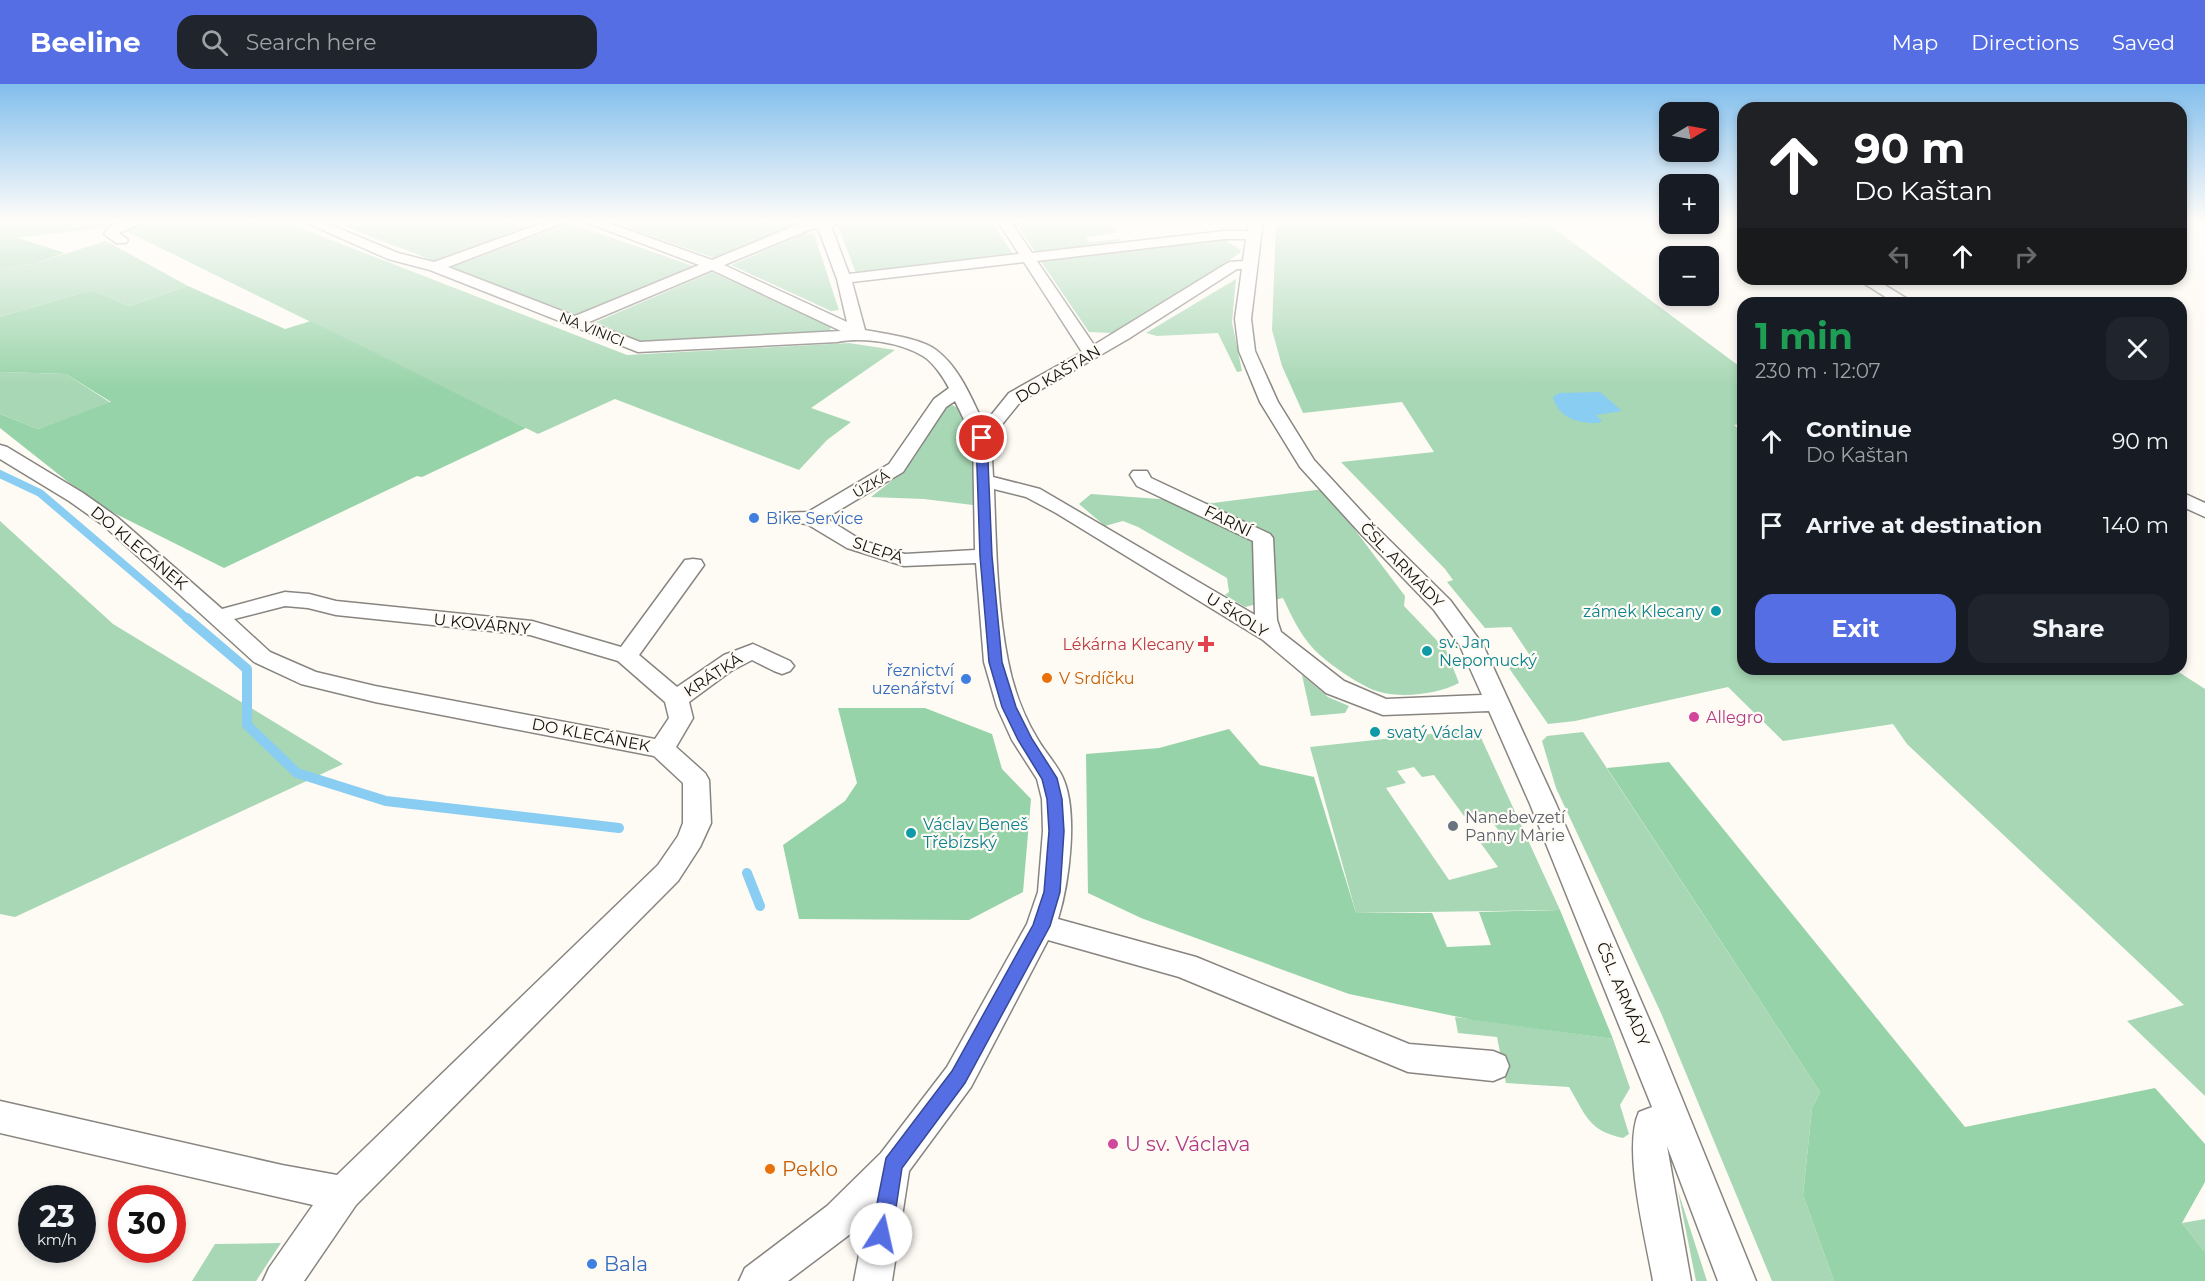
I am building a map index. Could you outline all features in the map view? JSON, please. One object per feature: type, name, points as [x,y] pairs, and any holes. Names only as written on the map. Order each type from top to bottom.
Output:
[{"type":"street","name":"NA VINICI","points":[[458,276],[638,347],[826,338],[858,333]]},
{"type":"street","points":[[575,322],[686,276]]},
{"type":"street","points":[[735,276],[858,333],[906,344],[930,353],[952,377],[982,438],[986,556],[996,662],[1009,707],[1025,740],[1050,778],[1055,799],[1057,831],[1052,892],[1041,926],[959,1077],[893,1165],[840,1219],[758,1281]]},
{"type":"street","points":[[843,276],[858,333]]},
{"type":"street","points":[[844,279],[870,276]]},
{"type":"street","points":[[1040,276],[1092,354]]},
{"type":"street","name":"DO KAŠTAN","points":[[982,438],[1015,397],[1092,354],[1217,276]]},
{"type":"street","name":"ČSL. ARMÁDY","points":[[1249,276],[1243,319],[1248,351],[1269,402],[1307,463],[1366,529],[1442,605],[1472,645],[1543,804],[1737,1281]]},
{"type":"street","points":[[1874,285],[1896,297]]},
{"type":"street","name":"ÚZKÁ","points":[[812,518],[896,468],[940,403],[958,390]]},
{"type":"street","name":"DO KLECÁNEK","points":[[0,451],[76,497],[110,521],[262,657],[309,678],[375,694],[662,749],[696,780],[697,823],[690,840],[668,873],[343,1193],[282,1281]]},
{"type":"street","name":"FARNÍ","points":[[1140,475],[1144,482],[1263,538],[1266,620],[1271,635]]},
{"type":"street","name":"U ŠKOLY","points":[[984,481],[1033,493],[1271,635],[1335,687],[1379,706],[1497,703]]},
{"type":"street","points":[[2187,501],[2205,511]]},
{"type":"street","points":[[785,517],[812,518]]},
{"type":"street","name":"SLEPÁ","points":[[812,518],[854,544],[904,560],[986,556]]},
{"type":"street","points":[[626,656],[693,565]]},
{"type":"street","name":"U KOVÁRNY","points":[[217,617],[285,598],[346,609],[532,628],[626,656],[676,699]]},
{"type":"street","name":"KRÁTKÁ","points":[[676,699],[698,686],[734,657],[753,651],[782,666]]},
{"type":"street","points":[[662,749],[681,718],[676,699]]},
{"type":"street","points":[[1041,926],[1185,966],[1408,1058],[1492,1066]]},
{"type":"street","points":[[0,1117],[282,1182],[343,1193]]},
{"type":"street","points":[[1672,1281],[1649,1152],[1651,1123],[1675,1124]]},
{"type":"street","points":[[873,1281],[893,1165]]},
{"type":"green space","points":[[0,276],[170,276],[188,286],[130,306],[91,290],[0,317]]},
{"type":"green space","points":[[217,276],[424,276],[627,355],[849,343],[895,350],[811,408],[851,422],[827,440],[799,470],[615,399],[538,434]]},
{"type":"green space","points":[[471,276],[670,276],[578,315]]},
{"type":"green space","points":[[703,276],[720,276],[831,327],[830,331],[641,342],[596,322]]},
{"type":"green space","points":[[755,276],[828,276],[839,310],[831,311]]},
{"type":"green space","points":[[1051,276],[1206,276],[1163,305],[1112,333],[1089,332]]},
{"type":"green space","points":[[1274,276],[1618,276],[1737,365],[1737,425],[1734,425],[1737,427],[1737,675],[2183,675],[2205,689],[2205,1096],[2127,1021],[2184,1005],[1907,744],[1893,724],[1783,741],[1728,687],[1575,721],[1548,724],[1509,668],[1513,664],[1533,660],[1511,627],[1485,628],[1447,582],[1453,580],[1445,569],[1341,462],[1434,452],[1402,402],[1303,413],[1282,366],[1272,330]]},
{"type":"green space","points":[[1236,279],[1232,322],[1242,371],[1237,372],[1218,333],[1157,336],[1146,333]]},
{"type":"green space","points":[[188,286],[285,329],[311,321],[526,428],[422,477],[417,476],[224,568],[96,504],[0,428],[0,414],[38,429],[111,402],[66,374],[0,372],[0,317],[91,290],[130,306]]},
{"type":"green space","points":[[0,372],[66,374],[111,403],[38,429],[0,414]]},
{"type":"green space","points":[[952,405],[958,408],[972,439],[975,477],[973,505],[924,499],[871,497],[894,479],[914,458],[946,407]]},
{"type":"green space","points":[[1324,489],[1405,596],[1404,606],[1446,650],[1459,683],[1439,691],[1402,695],[1379,692],[1369,688],[1337,669],[1308,643],[1283,598],[1245,607],[1225,595],[1229,592],[1227,578],[1138,527],[1123,521],[1105,526],[1079,504],[1091,494],[1213,503]]},
{"type":"green space","points":[[0,521],[113,624],[343,764],[15,917],[0,914]]},
{"type":"green space","points":[[1302,675],[1328,697],[1349,706],[1345,713],[1311,716]]},
{"type":"green space","points":[[838,708],[925,708],[992,734],[1002,769],[1031,799],[1023,892],[969,920],[799,919],[783,845],[845,801],[857,783]]},
{"type":"green space","points":[[1229,729],[1260,765],[1314,777],[1356,913],[1432,913],[1447,947],[1491,945],[1479,912],[1560,910],[1613,1039],[1473,1020],[1349,994],[1141,918],[1088,893],[1086,754],[1159,748]]},
{"type":"green space","points":[[1477,729],[1560,910],[1356,913],[1310,747]],"holes":[[[1414,767],[1422,777],[1434,775],[1464,816],[1484,811],[1502,835],[1480,842],[1498,867],[1449,880],[1386,788],[1406,783],[1397,771]]]},
{"type":"green space","points":[[1583,732],[1820,1092],[1812,1108],[1803,1195],[1834,1281],[1772,1281],[1661,1013],[1556,788],[1542,741],[1547,736]]},
{"type":"green space","points":[[1669,762],[1965,1127],[2155,1088],[2205,1144],[2205,1182],[2182,1223],[2205,1252],[2205,1281],[1834,1281],[1803,1195],[1812,1108],[1820,1092],[1607,768]]},
{"type":"green space","points":[[1455,1017],[1613,1039],[1630,1088],[1620,1105],[1629,1134],[1623,1138],[1611,1135],[1595,1126],[1569,1087],[1506,1083],[1497,1037],[1458,1033]]},
{"type":"green space","points":[[1678,1191],[1707,1281],[1696,1281]]},
{"type":"green space","points":[[2205,1219],[2205,1252],[2182,1223]]},
{"type":"green space","points":[[281,1243],[256,1281],[192,1281],[215,1244]]},
{"type":"water","points":[[1600,392],[1622,411],[1596,415],[1602,421],[1599,423],[1577,421],[1564,415],[1553,397],[1559,393]]},
{"type":"waterway","points":[[0,474],[40,493],[189,620]]},
{"type":"waterway","points":[[187,618],[247,669],[247,725],[297,773],[386,801],[619,828]]},
{"type":"waterway","points":[[747,873],[760,906]]},
{"type":"place","name":"Bike Service","points":[[754,518]]},
{"type":"place","name":"zámek Klecany","points":[[1716,611]]},
{"type":"place","name":"Lékárna Klecany","points":[[1206,644]]},
{"type":"place","name":"sv. Jan Nepomucký","points":[[1427,651]]},
{"type":"place","name":"V Srdíčku","points":[[1047,678]]},
{"type":"place","name":"řeznictví uzenářství","points":[[966,679]]},
{"type":"place","name":"Allegro","points":[[1694,717]]},
{"type":"place","name":"svatý Václav","points":[[1375,732]]},
{"type":"place","name":"Nanebevzetí Panny Marie","points":[[1453,826]]},
{"type":"place","name":"Václav Beneš Třebízský","points":[[911,833]]},
{"type":"place","name":"U sv. Václava","points":[[1113,1144]]},
{"type":"place","name":"Peklo","points":[[770,1169]]},
{"type":"place","name":"Bala","points":[[592,1264]]},
{"type":"route","points":[[881,1234],[893,1165],[959,1077],[1041,926],[1052,892],[1057,831],[1055,799],[1050,778],[1025,740],[1009,707],[996,662],[986,556],[982,438]]}]
